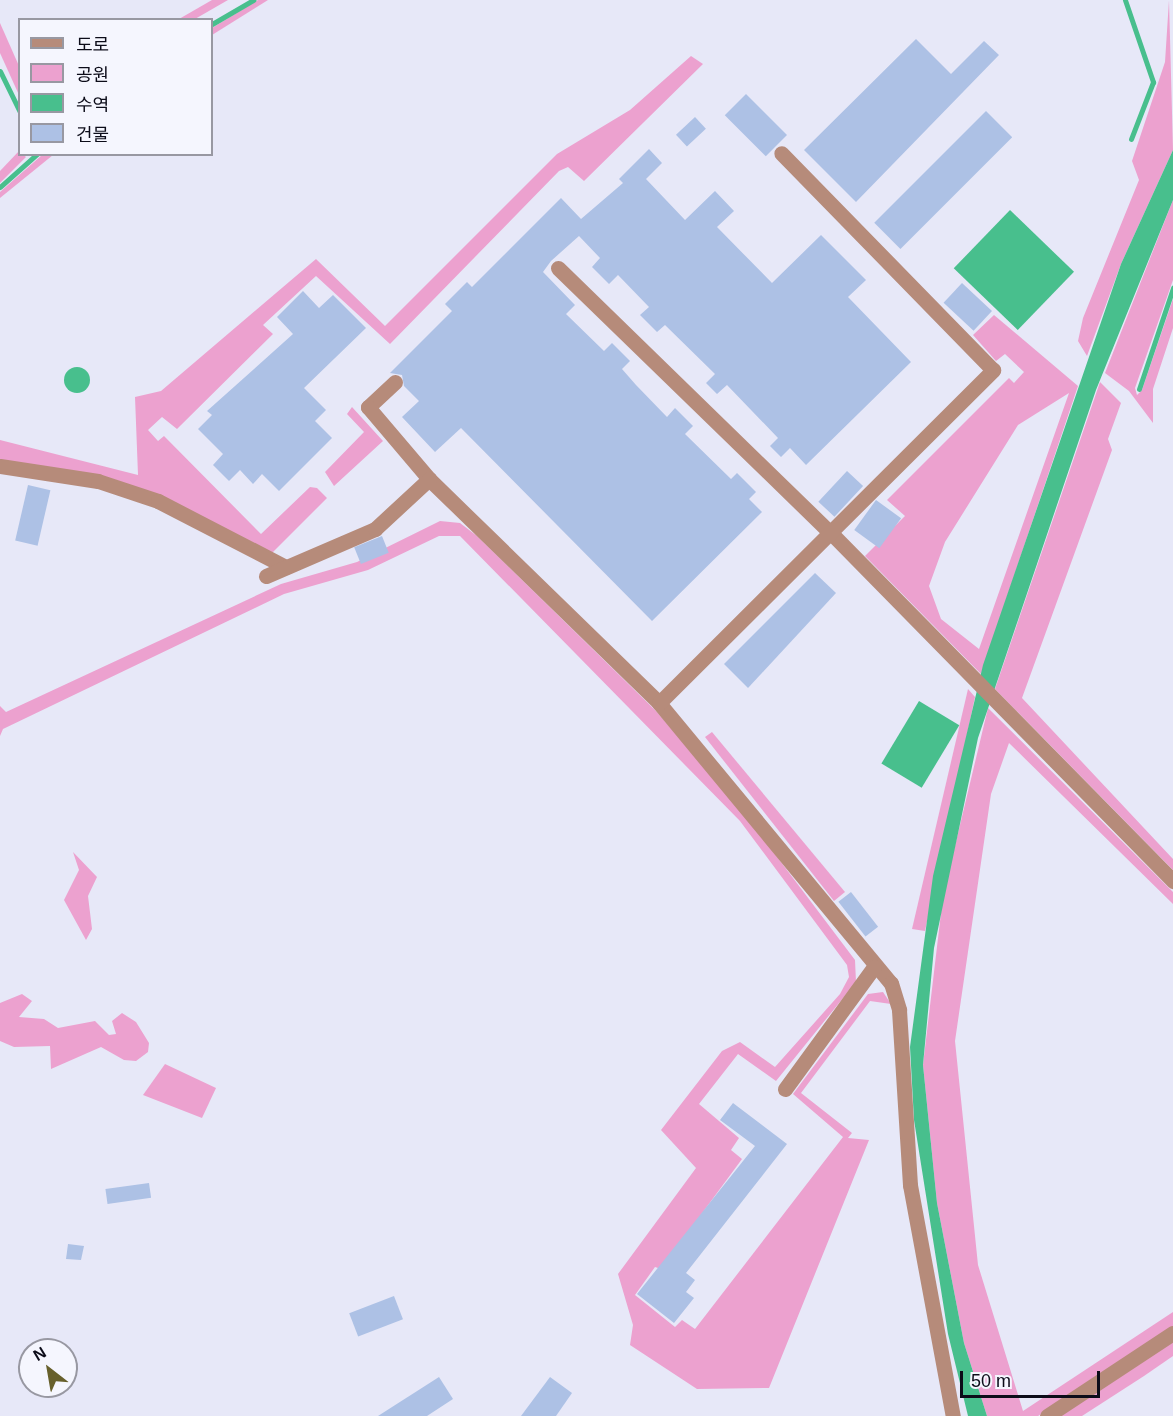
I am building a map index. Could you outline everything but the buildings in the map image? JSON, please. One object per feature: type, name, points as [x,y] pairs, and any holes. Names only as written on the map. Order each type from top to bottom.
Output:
[{"type":"street","points":[[658,703],[831,534],[993,370],[781,153]]},
{"type":"street","points":[[558,268],[831,534],[1173,881]]},
{"type":"street","points":[[396,382],[368,407],[429,478],[658,703],[874,967],[891,984],[899,1010],[910,1185],[953,1416]]},
{"type":"street","points":[[0,466],[98,481],[158,501],[286,567]]},
{"type":"street","points":[[266,576],[375,529],[429,478]]},
{"type":"street","points":[[785,1089],[874,967]]},
{"type":"street","points":[[1047,1416],[1173,1333]]},
{"type":"green space","points":[[212,0],[228,0],[197,18],[181,18]]},
{"type":"green space","points":[[258,0],[268,0],[213,34],[213,27]]},
{"type":"green space","points":[[1169,0],[1173,150],[1121,264],[1087,356],[1078,341],[1083,318],[1139,180],[1132,161],[1165,62]]},
{"type":"green space","points":[[0,23],[18,64],[18,93],[0,53]]},
{"type":"green space","points":[[691,56],[703,64],[584,181],[568,167],[559,171],[390,344],[316,276],[263,325],[273,334],[177,429],[162,417],[148,430],[158,441],[164,436],[261,534],[310,487],[317,488],[327,498],[272,553],[97,476],[0,460],[0,440],[138,475],[135,397],[161,391],[316,259],[385,326],[557,154],[630,110]]},
{"type":"green space","points":[[18,152],[18,156],[26,157],[0,183],[0,171]]},
{"type":"green space","points":[[41,156],[52,156],[0,198],[0,192]]},
{"type":"green space","points":[[1173,200],[1173,280],[1135,388],[1137,395],[1142,390],[1173,299],[1173,328],[1153,389],[1153,423],[1129,391],[1105,373]]},
{"type":"green space","points":[[994,315],[1078,386],[981,674],[865,556],[905,516],[887,500],[1009,378],[1014,383],[1024,372],[1005,354],[996,361],[973,335]],"holes":[[[1069,393],[979,649],[941,619],[929,586],[945,542],[1018,425]]]},
{"type":"green space","points":[[1100,382],[1121,403],[1108,439],[1112,450],[1022,698],[1173,859],[1173,870],[995,689]]},
{"type":"green space","points":[[352,407],[383,441],[334,486],[325,472],[364,432],[347,414]]},
{"type":"green space","points":[[440,521],[460,523],[477,536],[656,711],[740,808],[855,960],[856,982],[776,1081],[738,1054],[699,1104],[739,1138],[731,1150],[742,1159],[661,1269],[655,1267],[635,1295],[675,1327],[682,1320],[695,1329],[843,1137],[793,1094],[868,994],[883,992],[891,1004],[870,1001],[801,1093],[852,1133],[848,1138],[869,1140],[769,1388],[697,1389],[630,1345],[633,1325],[618,1274],[696,1168],[661,1130],[722,1051],[740,1042],[775,1067],[840,994],[849,977],[847,965],[740,821],[460,536],[439,536],[368,570],[284,594],[3,729],[0,736],[0,706],[6,712],[281,584],[357,562]]},
{"type":"green space","points":[[968,689],[975,697],[925,931],[912,929]]},
{"type":"green space","points":[[988,708],[1173,892],[1173,904],[1009,743],[991,794],[955,1041],[978,1265],[1023,1411],[1173,1312],[1173,1328],[1038,1416],[987,1416],[964,1343],[937,1203],[923,1065],[943,896]]},
{"type":"green space","points":[[712,732],[845,892],[834,901],[705,737]]},
{"type":"green space","points":[[73,852],[97,877],[88,896],[92,929],[86,940],[64,900],[79,870]]},
{"type":"green space","points":[[22,994],[32,1001],[19,1017],[44,1019],[58,1028],[95,1021],[109,1035],[116,1034],[112,1021],[122,1013],[136,1022],[149,1043],[148,1052],[136,1061],[124,1060],[101,1047],[51,1069],[50,1046],[14,1047],[0,1041],[0,1003]]},
{"type":"green space","points":[[165,1064],[216,1088],[202,1118],[143,1095]]},
{"type":"green space","points":[[1173,1341],[1173,1356],[1144,1376],[1082,1416],[1058,1416]]},
{"type":"water","points":[[1173,150],[1173,200],[1096,390],[978,738],[934,948],[923,1065],[937,1203],[964,1343],[987,1416],[968,1416],[948,1334],[914,1120],[910,1047],[933,876],[983,665],[1121,264]]},
{"type":"water","points":[[1010,210],[1074,272],[1018,330],[954,268]]},
{"type":"water","points":[[77,367],[86,371],[90,380],[86,389],[77,393],[68,389],[64,380],[68,371]]},
{"type":"water","points":[[919,701],[959,725],[922,788],[881,764]]},
{"type":"waterway","points":[[213,23],[253,0]]},
{"type":"waterway","points":[[1125,0],[1153,82],[1131,139]]},
{"type":"waterway","points":[[0,71],[18,108]]},
{"type":"waterway","points":[[0,187],[35,156]]},
{"type":"waterway","points":[[1139,389],[1173,288]]}]
